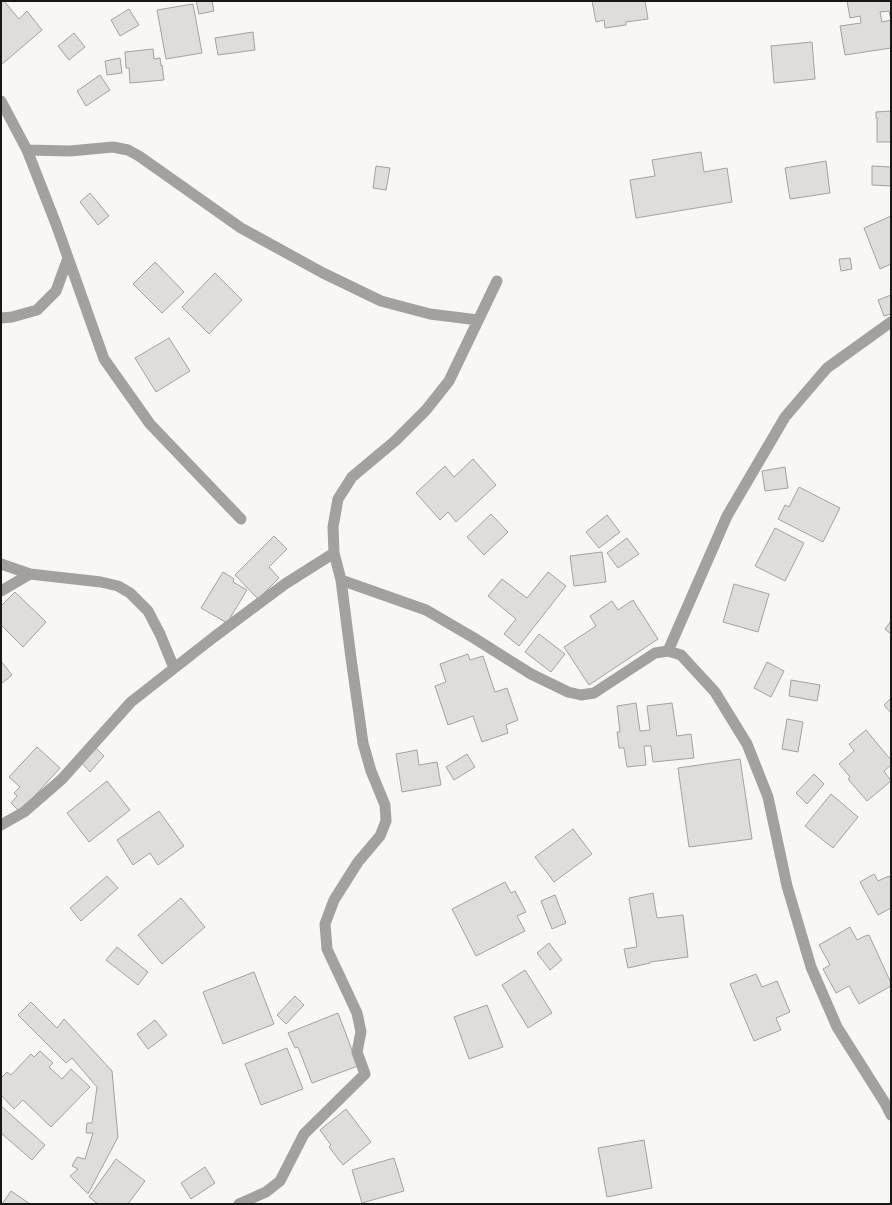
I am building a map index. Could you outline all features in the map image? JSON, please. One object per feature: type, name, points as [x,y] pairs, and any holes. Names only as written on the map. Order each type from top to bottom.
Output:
[{"type":"street","points":[[1,101],[27,150],[56,224],[104,358],[150,424],[240,519]]},
{"type":"street","points":[[27,150],[70,150],[113,147],[128,150],[140,156],[241,228],[323,273],[381,301],[430,314],[478,320]]},
{"type":"street","points":[[1,318],[12,317],[36,310],[56,291],[68,258]]},
{"type":"street","points":[[240,1204],[266,1192],[280,1181],[304,1134],[365,1074],[357,1052],[361,1032],[357,1013],[327,949],[325,924],[334,900],[358,862],[380,836],[386,820],[384,805],[371,771],[363,743],[341,580],[334,553],[333,527],[338,499],[352,477],[411,426],[450,381],[497,281]]},
{"type":"street","points":[[668,651],[727,516],[785,417],[826,368],[891,322]]},
{"type":"street","points":[[1,824],[24,812],[62,779],[131,702],[285,584],[334,553]]},
{"type":"street","points":[[1,564],[30,574],[100,582],[118,586],[130,593],[148,611],[160,634],[174,668]]},
{"type":"street","points":[[1,591],[30,574]]},
{"type":"street","points":[[341,580],[426,610],[531,674],[568,692],[581,695],[594,693],[655,653],[668,651],[680,655],[715,692],[747,744],[768,797],[787,886],[811,967],[838,1027],[891,1115]]},
{"type":"building","points":[[1,1],[4,1],[19,19],[27,11],[42,30],[1,65]]},
{"type":"building","points":[[196,1],[212,1],[214,11],[199,14]]},
{"type":"building","points":[[592,1],[645,1],[648,19],[626,22],[626,25],[605,28],[604,20],[596,22]]},
{"type":"building","points":[[847,1],[891,1],[891,20],[891,48],[845,55],[840,26],[861,23],[860,16],[850,18]],"holes":[[[889,11],[891,20],[882,22],[880,12]]]},
{"type":"building","points":[[193,4],[202,53],[166,59],[157,10]]},
{"type":"building","points":[[129,9],[139,25],[120,36],[111,20]]},
{"type":"building","points":[[253,32],[255,50],[218,55],[215,38]]},
{"type":"building","points":[[74,33],[85,47],[69,60],[58,46]]},
{"type":"building","points":[[812,42],[815,79],[774,83],[771,46]]},
{"type":"building","points":[[153,49],[154,59],[160,58],[164,80],[130,83],[129,68],[126,68],[125,52]]},
{"type":"building","points":[[120,58],[122,73],[107,75],[105,61]]},
{"type":"building","points":[[100,75],[110,90],[86,106],[77,91]]},
{"type":"building","points":[[891,111],[891,142],[877,142],[876,112]]},
{"type":"building","points":[[701,152],[704,172],[727,168],[732,202],[636,218],[630,180],[655,176],[652,160]]},
{"type":"building","points":[[826,161],[830,193],[790,199],[785,168]]},
{"type":"building","points":[[376,166],[390,168],[386,190],[373,188]]},
{"type":"building","points":[[872,166],[891,167],[891,186],[872,185]]},
{"type":"building","points":[[90,193],[109,216],[98,225],[80,202]]},
{"type":"building","points":[[891,216],[891,264],[880,269],[864,228]]},
{"type":"building","points":[[850,258],[852,269],[841,271],[839,259]]},
{"type":"building","points":[[155,262],[184,292],[162,313],[133,284]]},
{"type":"building","points":[[215,273],[242,300],[209,334],[182,307]]},
{"type":"building","points":[[891,295],[891,314],[884,316],[878,300]]},
{"type":"building","points":[[169,338],[190,371],[156,392],[135,358]]},
{"type":"building","points":[[473,459],[496,485],[456,522],[448,512],[440,520],[416,493],[445,466],[454,477]]},
{"type":"building","points":[[785,467],[788,488],[765,491],[762,471]]},
{"type":"building","points":[[799,487],[840,508],[823,542],[778,519],[785,505],[789,507]]},
{"type":"building","points":[[491,514],[508,532],[484,555],[467,537]]},
{"type":"building","points":[[607,515],[620,532],[599,548],[586,532]]},
{"type":"building","points":[[775,528],[804,543],[785,581],[755,566]]},
{"type":"building","points":[[274,536],[287,549],[269,567],[279,578],[258,599],[235,575]]},
{"type":"building","points":[[627,538],[639,554],[618,568],[607,553]]},
{"type":"building","points":[[602,552],[606,582],[574,586],[570,556]]},
{"type":"building","points":[[223,572],[234,579],[233,582],[247,590],[227,623],[201,608]]},
{"type":"building","points":[[548,572],[566,586],[519,646],[504,634],[516,619],[488,596],[502,579],[527,598]]},
{"type":"building","points":[[734,584],[769,594],[758,632],[723,622]]},
{"type":"building","points":[[15,592],[46,622],[23,647],[1,625],[1,606]]},
{"type":"building","points":[[633,600],[658,639],[589,685],[564,647],[596,626],[590,616],[612,601],[618,610]]},
{"type":"building","points":[[891,621],[891,634],[885,629]]},
{"type":"building","points":[[539,634],[565,654],[551,672],[525,652]]},
{"type":"building","points":[[468,654],[470,660],[483,656],[495,692],[507,688],[518,720],[506,725],[508,733],[482,742],[473,716],[448,725],[435,686],[446,682],[440,664]]},
{"type":"building","points":[[1,661],[12,675],[1,684]]},
{"type":"building","points":[[767,662],[784,671],[771,697],[754,688]]},
{"type":"building","points":[[791,680],[820,685],[817,701],[789,696]]},
{"type":"building","points":[[891,698],[891,713],[884,705]]},
{"type":"building","points":[[636,703],[640,731],[650,730],[647,706],[672,703],[677,736],[691,734],[694,758],[653,762],[651,746],[644,746],[646,765],[627,767],[624,748],[619,748],[617,732],[620,732],[617,706]]},
{"type":"building","points":[[787,719],[803,722],[798,752],[782,749]]},
{"type":"building","points":[[866,730],[891,760],[891,765],[884,771],[891,781],[867,801],[848,779],[850,777],[839,764],[854,751],[849,744]]},
{"type":"building","points":[[37,747],[60,768],[20,812],[11,803],[17,796],[14,793],[20,787],[9,777]]},
{"type":"building","points":[[96,748],[104,756],[90,772],[82,763]]},
{"type":"building","points":[[417,750],[419,765],[437,762],[441,785],[402,792],[396,754]]},
{"type":"building","points":[[467,754],[475,767],[454,780],[446,767]]},
{"type":"building","points":[[740,759],[752,839],[689,847],[678,768]]},
{"type":"building","points":[[814,774],[824,784],[807,804],[796,793]]},
{"type":"building","points":[[107,781],[130,810],[89,842],[67,813]]},
{"type":"building","points":[[831,794],[858,817],[833,848],[805,826]]},
{"type":"building","points":[[159,811],[184,846],[158,865],[150,853],[133,865],[117,840]]},
{"type":"building","points":[[573,829],[592,854],[554,882],[535,857]]},
{"type":"building","points":[[874,874],[878,881],[889,876],[891,879],[891,908],[878,915],[860,882]]},
{"type":"building","points":[[107,876],[118,888],[81,921],[70,908]]},
{"type":"building","points":[[505,882],[511,893],[515,891],[526,912],[517,916],[525,931],[476,956],[452,909]]},
{"type":"building","points":[[653,893],[657,918],[683,915],[688,957],[650,962],[628,968],[624,949],[637,947],[629,898]]},
{"type":"building","points":[[555,895],[566,923],[552,929],[541,901]]},
{"type":"building","points":[[181,898],[205,927],[162,964],[138,935]]},
{"type":"building","points":[[850,927],[857,940],[869,935],[891,983],[891,986],[859,1004],[849,986],[836,993],[823,969],[830,965],[819,945]]},
{"type":"building","points":[[549,943],[562,960],[550,970],[537,953]]},
{"type":"building","points":[[117,947],[148,972],[138,985],[106,960]]},
{"type":"building","points":[[525,970],[552,1013],[528,1028],[502,985]]},
{"type":"building","points":[[254,972],[274,1024],[223,1044],[203,992]]},
{"type":"building","points":[[756,974],[762,987],[777,981],[790,1012],[776,1018],[781,1030],[754,1041],[730,984]]},
{"type":"building","points":[[295,996],[304,1005],[286,1024],[277,1015]]},
{"type":"building","points":[[31,1002],[57,1028],[64,1019],[112,1071],[118,1137],[88,1194],[70,1176],[78,1169],[72,1166],[77,1157],[85,1159],[93,1133],[86,1133],[87,1123],[92,1123],[97,1087],[72,1058],[66,1063],[18,1015]]},
{"type":"building","points":[[487,1005],[503,1047],[469,1059],[454,1017]]},
{"type":"building","points":[[338,1013],[358,1066],[312,1083],[298,1047],[295,1048],[288,1033]]},
{"type":"building","points":[[155,1020],[167,1035],[148,1049],[137,1034]]},
{"type":"building","points":[[287,1048],[303,1089],[261,1105],[245,1064]]},
{"type":"building","points":[[40,1051],[53,1063],[49,1067],[62,1079],[71,1069],[90,1087],[51,1127],[23,1100],[14,1109],[1,1095],[1,1078],[7,1072],[11,1075],[31,1054],[34,1057]]},
{"type":"building","points":[[1,1106],[45,1145],[32,1160],[1,1133]]},
{"type":"building","points":[[346,1109],[371,1142],[343,1165],[329,1147],[331,1145],[320,1130]]},
{"type":"building","points":[[644,1140],[652,1188],[607,1197],[598,1148]]},
{"type":"building","points":[[394,1158],[404,1191],[362,1203],[352,1170]]},
{"type":"building","points":[[116,1159],[145,1181],[128,1204],[98,1204],[89,1197]]},
{"type":"building","points":[[205,1167],[215,1183],[191,1199],[181,1183]]},
{"type":"building","points":[[11,1191],[30,1204],[2,1204]]}]
